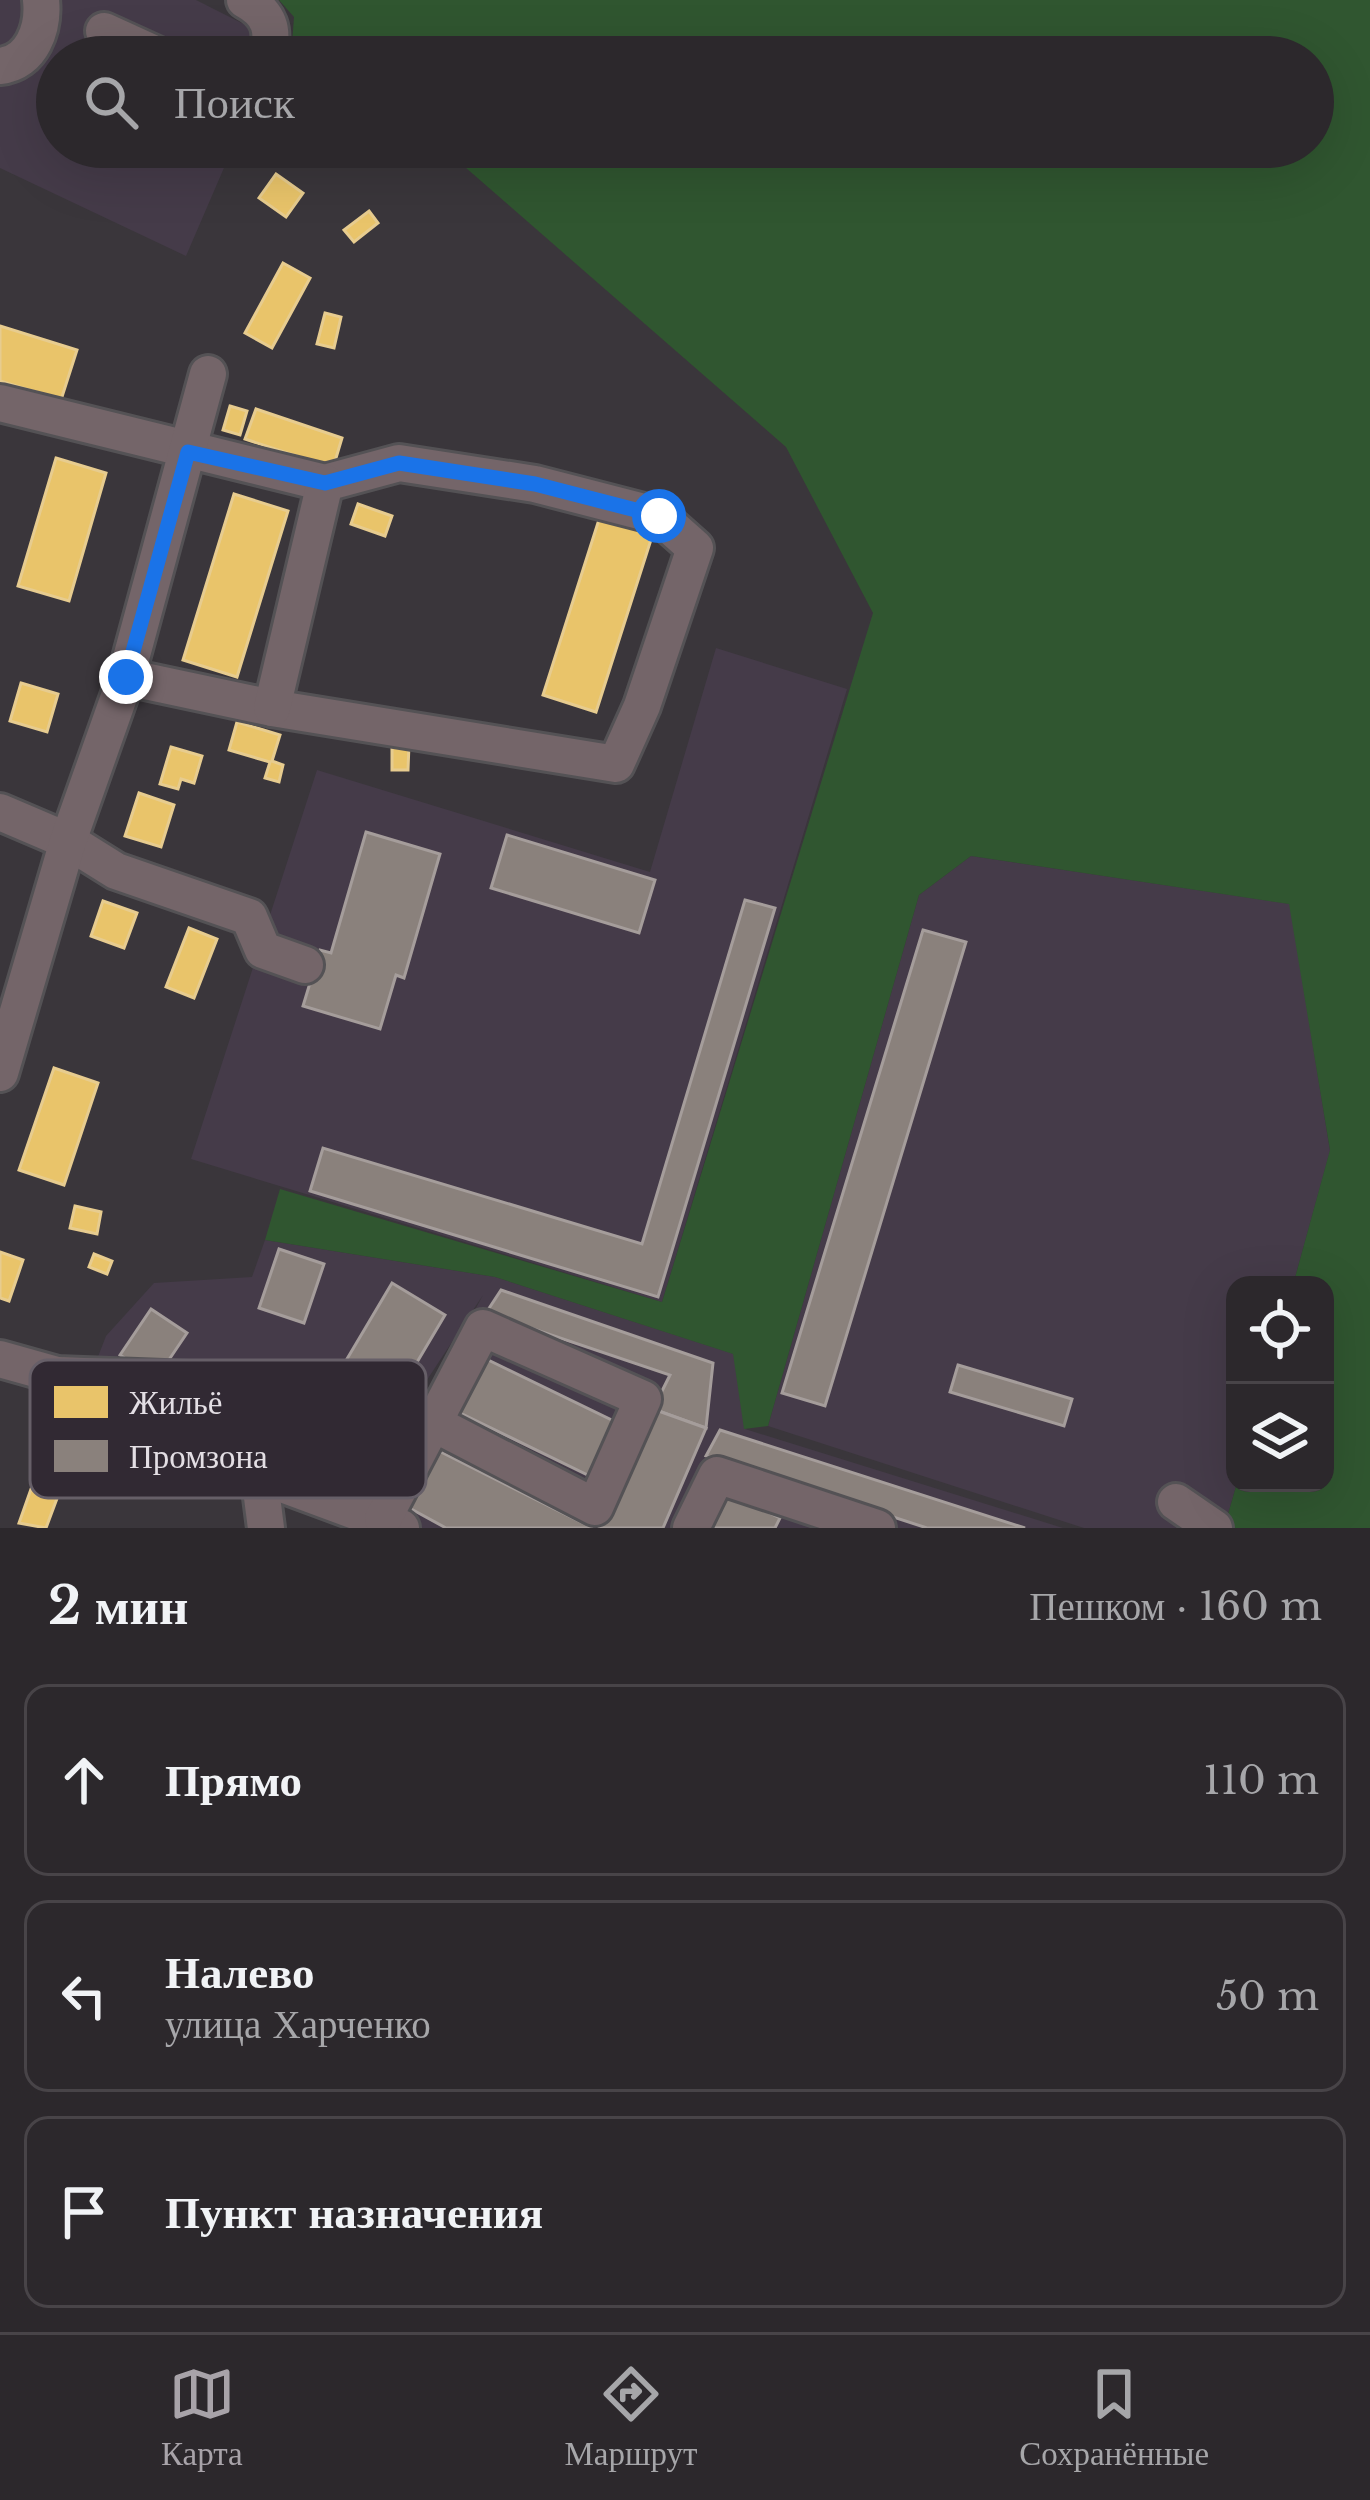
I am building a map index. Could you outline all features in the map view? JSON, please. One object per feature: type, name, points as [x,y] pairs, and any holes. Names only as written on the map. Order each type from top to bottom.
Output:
[{"type":"street","points":[[37,36],[40,0]]},
{"type":"street","points":[[245,0],[262,10],[271,36]]},
{"type":"street","points":[[104,31],[115,36]]},
{"type":"street","points":[[0,66],[12,65],[36,37]]},
{"type":"street","points":[[0,1072],[68,841],[126,677],[208,374]]},
{"type":"street","points":[[0,404],[325,483],[399,463],[535,484],[659,516],[695,548],[642,706],[616,764],[272,708],[126,677]]},
{"type":"street","points":[[272,708],[325,483]]},
{"type":"street","points":[[0,812],[68,841],[116,871],[249,917],[263,950],[305,965]]},
{"type":"street","points":[[426,1445],[435,1424],[483,1328],[643,1399],[595,1507],[435,1424]]},
{"type":"street","points":[[0,1359],[30,1368]]},
{"type":"street","points":[[691,1528],[717,1475],[804,1517],[877,1528]]},
{"type":"street","points":[[262,1498],[266,1528]]},
{"type":"street","points":[[324,1498],[392,1523]]},
{"type":"street","points":[[1176,1502],[1214,1528]]},
{"type":"shaded area","points":[[0,0],[196,0],[267,36],[36,36],[36,168],[224,168],[186,256],[0,168]]},
{"type":"shaded area","points":[[716,648],[847,689],[662,1302],[191,1159],[317,770],[650,872]]},
{"type":"shaded area","points":[[971,856],[1290,904],[1330,1151],[1295,1276],[1226,1276],[1226,1492],[1234,1492],[1224,1528],[1084,1528],[768,1426],[919,895]]},
{"type":"shaded area","points":[[265,1240],[495,1277],[734,1354],[745,1429],[1063,1528],[357,1528],[373,1498],[426,1498],[426,1400],[483,1295],[426,1381],[426,1360],[97,1360],[106,1336],[154,1283],[252,1277]]},
{"type":"green space","points":[[279,0],[1370,0],[1370,1528],[1224,1528],[1234,1492],[1334,1492],[1334,1276],[1295,1276],[1330,1150],[1289,904],[971,856],[919,895],[768,1426],[744,1429],[733,1354],[495,1277],[265,1240],[280,1189],[662,1302],[873,613],[786,447],[466,168],[1334,168],[1334,36],[293,36],[294,17]]},
{"type":"building: Жильё","points":[[276,174],[303,193],[286,217],[259,198]]},
{"type":"building: Жильё","points":[[369,211],[378,223],[354,242],[344,230]]},
{"type":"building: Жильё","points":[[283,263],[310,278],[272,348],[245,333]]},
{"type":"building: Жильё","points":[[325,313],[341,317],[334,348],[317,344]]},
{"type":"building: Жильё","points":[[0,326],[77,350],[61,400],[0,381]]},
{"type":"building: Жильё","points":[[230,406],[247,411],[240,435],[223,430]]},
{"type":"building: Жильё","points":[[256,409],[342,438],[333,468],[245,439]]},
{"type":"building: Жильё","points":[[56,458],[106,473],[69,601],[18,586]]},
{"type":"building: Жильё","points":[[234,494],[288,511],[237,677],[183,660]]},
{"type":"building: Жильё","points":[[358,504],[392,516],[385,536],[351,524]]},
{"type":"building: Жильё","points":[[603,507],[656,524],[596,712],[543,695]]},
{"type":"building: Жильё","points":[[21,683],[58,694],[47,732],[10,721]]},
{"type":"building: Жильё","points":[[237,722],[280,735],[272,761],[283,765],[279,782],[265,778],[270,762],[229,750]]},
{"type":"building: Жильё","points":[[392,744],[409,744],[408,770],[392,770]]},
{"type":"building: Жильё","points":[[171,747],[202,756],[194,783],[181,779],[178,789],[160,784]]},
{"type":"building: Жильё","points":[[139,793],[174,805],[161,847],[125,836]]},
{"type":"building: Жильё","points":[[103,901],[137,913],[124,948],[91,936]]},
{"type":"building: Жильё","points":[[189,928],[217,939],[194,998],[166,987]]},
{"type":"building: Жильё","points":[[54,1068],[98,1083],[64,1185],[19,1170]]},
{"type":"building: Жильё","points":[[75,1206],[101,1212],[97,1234],[70,1228]]},
{"type":"building: Жильё","points":[[0,1252],[23,1260],[9,1301],[0,1298]]},
{"type":"building: Жильё","points":[[94,1254],[112,1261],[107,1274],[89,1267]]},
{"type":"building: Жильё","points":[[30,1492],[30,1498],[57,1498],[46,1528],[19,1523]]},
{"type":"building: Промзона","points":[[366,832],[440,854],[404,978],[396,975],[380,1029],[303,1006],[320,950],[331,953]]},
{"type":"building: Промзона","points":[[507,835],[655,880],[639,933],[491,888]]},
{"type":"building: Промзона","points":[[745,900],[775,908],[658,1297],[310,1191],[323,1148],[642,1244]]},
{"type":"building: Промзона","points":[[923,930],[966,942],[825,1406],[782,1393]]},
{"type":"building: Промзона","points":[[279,1249],[324,1264],[304,1323],[259,1308]]},
{"type":"building: Промзона","points":[[392,1283],[445,1315],[418,1360],[346,1360]]},
{"type":"building: Промзона","points":[[501,1290],[713,1363],[706,1428],[653,1409],[670,1375],[486,1313]]},
{"type":"building: Промзона","points":[[151,1309],[187,1333],[169,1360],[128,1360],[120,1355]]},
{"type":"building: Промзона","points":[[480,1356],[626,1427],[600,1481],[454,1410]]},
{"type":"building: Промзона","points":[[958,1365],[1072,1399],[1064,1426],[950,1392]]},
{"type":"building: Промзона","points":[[653,1409],[706,1428],[663,1528],[599,1528]]},
{"type":"building: Промзона","points":[[720,1430],[1025,1528],[927,1528],[706,1456]]},
{"type":"building: Промзона","points":[[431,1447],[593,1528],[446,1528],[402,1504],[405,1498],[426,1498],[426,1457]]},
{"type":"building: Промзона","points":[[726,1492],[780,1518],[775,1528],[708,1528]]},
{"type":"route","points":[[126,677],[188,452],[325,483],[399,463],[535,484],[659,516]]}]
